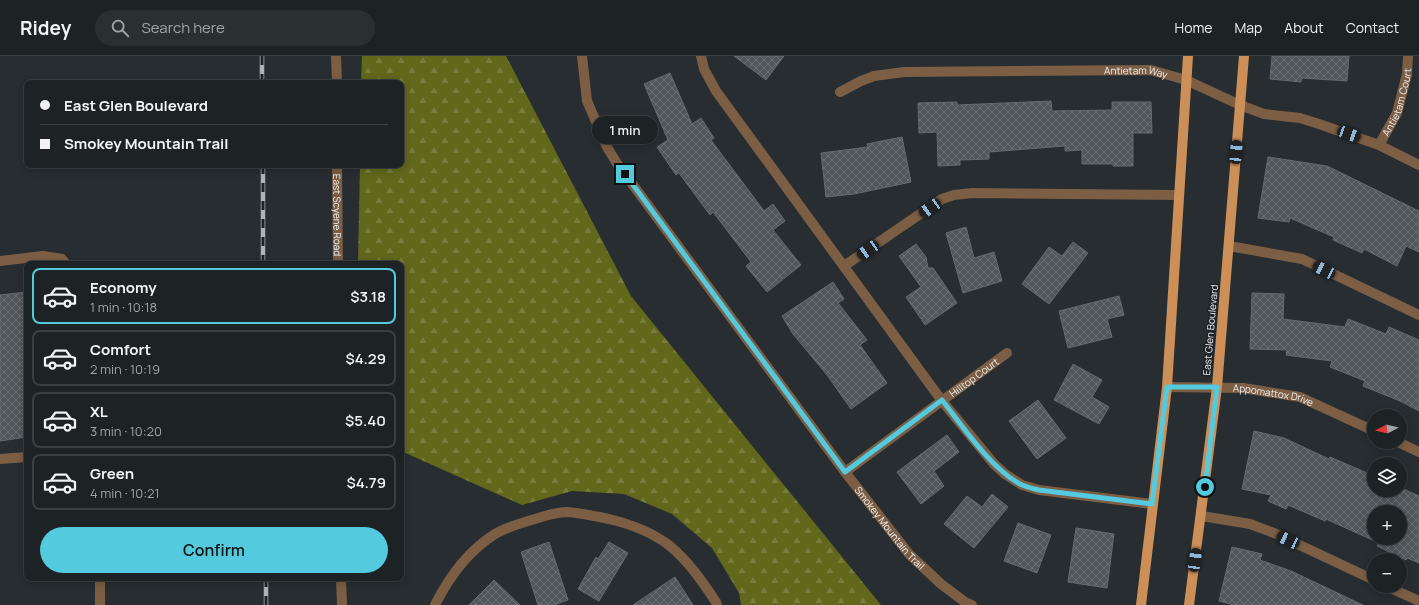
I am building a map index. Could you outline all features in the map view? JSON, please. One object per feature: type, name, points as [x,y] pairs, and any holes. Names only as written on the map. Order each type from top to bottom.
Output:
[{"type":"main road","points":[[1141,605],[1167,387],[1188,56]]},
{"type":"main road","name":"East Glen Boulevard","points":[[1189,605],[1202,516],[1217,387],[1244,56]]},
{"type":"street","points":[[336,56],[337,80]]},
{"type":"street","name":"Smokey Mountain Trail","points":[[582,56],[587,101],[607,147],[616,162],[845,472],[909,554],[941,584],[965,602],[972,605]]},
{"type":"street","points":[[701,56],[704,70],[716,91],[942,400],[994,464],[1005,474],[1022,485],[1039,490],[1152,504]]},
{"type":"street","name":"Antietam Court","points":[[1379,145],[1397,113],[1407,74],[1408,56]]},
{"type":"street","name":"Antietam Way","points":[[840,92],[874,76],[904,72],[1151,70],[1186,80],[1240,105],[1264,114],[1300,118],[1379,145],[1419,165]]},
{"type":"street","name":"East Scyene Road","points":[[337,168],[338,261]]},
{"type":"street","points":[[844,266],[942,199],[954,195],[972,193],[1179,194]]},
{"type":"street","points":[[1229,246],[1302,259],[1419,315]]},
{"type":"street","points":[[0,262],[43,256],[62,259],[64,261]]},
{"type":"street","name":"Hilltop Court","points":[[845,472],[1007,353]]},
{"type":"street","name":"Appomattox Drive","points":[[1167,387],[1243,388],[1300,397],[1367,428]]},
{"type":"street","points":[[1407,446],[1419,452]]},
{"type":"street","points":[[0,459],[24,457]]},
{"type":"street","points":[[435,605],[456,569],[473,550],[495,534],[513,525],[566,512],[586,514],[618,522],[645,531],[668,545],[686,560],[700,578],[717,605]]},
{"type":"street","points":[[1202,516],[1256,526],[1367,577]]},
{"type":"street","points":[[100,581],[100,605]]},
{"type":"street","points":[[341,581],[342,605]]},
{"type":"street","points":[[1400,593],[1419,602]]},
{"type":"green space","points":[[362,56],[506,56],[631,296],[881,605],[741,605],[739,593],[712,548],[672,514],[624,494],[572,491],[522,505],[404,452],[404,261],[358,261],[360,168],[404,168],[404,80],[361,80]]},
{"type":"building","points":[[734,56],[784,56],[766,80]]},
{"type":"building","points":[[1272,56],[1349,56],[1347,81],[1302,78],[1301,82],[1270,79]]},
{"type":"building","points":[[670,73],[692,124],[701,118],[714,138],[711,140],[764,211],[773,204],[785,221],[773,230],[801,265],[767,292],[746,266],[751,262],[713,212],[710,215],[679,173],[676,175],[657,147],[668,140],[644,84]]},
{"type":"building","points":[[1051,101],[1052,111],[1112,110],[1112,102],[1151,102],[1152,133],[1133,133],[1133,166],[1113,166],[1113,164],[1082,164],[1082,150],[1065,151],[1065,146],[989,152],[989,159],[960,160],[960,165],[938,166],[937,132],[919,133],[918,103],[957,102],[957,105]]},
{"type":"building","points":[[902,137],[911,182],[854,194],[826,197],[821,153],[868,147],[867,144]]},
{"type":"building","points":[[1268,157],[1327,166],[1419,211],[1419,252],[1406,246],[1397,266],[1364,249],[1362,253],[1333,240],[1334,237],[1290,218],[1289,222],[1258,218]]},
{"type":"building","points":[[966,227],[974,258],[994,252],[1002,281],[963,293],[946,233]]},
{"type":"building","points":[[1073,242],[1088,253],[1049,304],[1022,284],[1049,247],[1062,256]]},
{"type":"building","points":[[916,244],[926,257],[928,268],[933,268],[957,303],[925,325],[906,297],[921,287],[899,256]]},
{"type":"building","points":[[833,282],[844,299],[838,303],[867,340],[860,345],[887,383],[851,409],[827,375],[793,334],[782,316]]},
{"type":"building","points":[[24,292],[24,437],[0,441],[0,295]]},
{"type":"building","points":[[1252,293],[1284,294],[1283,319],[1345,327],[1348,319],[1386,334],[1389,327],[1419,340],[1419,411],[1400,401],[1363,386],[1365,381],[1330,367],[1332,361],[1286,355],[1287,350],[1250,349]]},
{"type":"building","points":[[1119,296],[1124,315],[1107,319],[1112,337],[1068,348],[1059,311]]},
{"type":"building","points":[[1073,364],[1102,380],[1092,397],[1109,407],[1099,424],[1054,400]]},
{"type":"building","points":[[1038,400],[1066,438],[1037,459],[1009,421]]},
{"type":"building","points":[[1254,431],[1284,438],[1329,459],[1330,457],[1367,473],[1367,497],[1407,497],[1407,490],[1419,496],[1419,563],[1407,558],[1407,553],[1392,553],[1377,546],[1407,545],[1407,505],[1367,505],[1367,538],[1326,519],[1325,521],[1288,505],[1286,509],[1268,501],[1271,495],[1242,489]]},
{"type":"building","points":[[947,435],[959,452],[934,471],[944,486],[921,504],[897,472]]},
{"type":"building","points":[[992,494],[1008,507],[974,548],[944,524],[967,496],[982,507]]},
{"type":"building","points":[[1018,523],[1051,535],[1037,573],[1004,561]]},
{"type":"building","points":[[1076,528],[1114,534],[1107,588],[1068,582]]},
{"type":"building","points":[[549,542],[568,600],[554,605],[538,605],[521,552]]},
{"type":"building","points":[[609,542],[628,553],[599,601],[578,589],[596,557],[598,559]]},
{"type":"building","points":[[1232,547],[1262,554],[1260,560],[1291,571],[1363,605],[1234,605],[1219,601]]},
{"type":"building","points":[[675,577],[693,605],[633,605]]},
{"type":"building","points":[[494,580],[520,605],[469,605]]},
{"type":"railway","points":[[262,56],[262,80]]},
{"type":"railway","points":[[263,168],[263,261]]},
{"type":"railway","points":[[266,581],[266,605]]},
{"type":"route","points":[[625,174],[845,472],[942,400],[994,464],[1005,474],[1022,485],[1039,490],[1152,504],[1167,387],[1217,387],[1205,487]]}]
